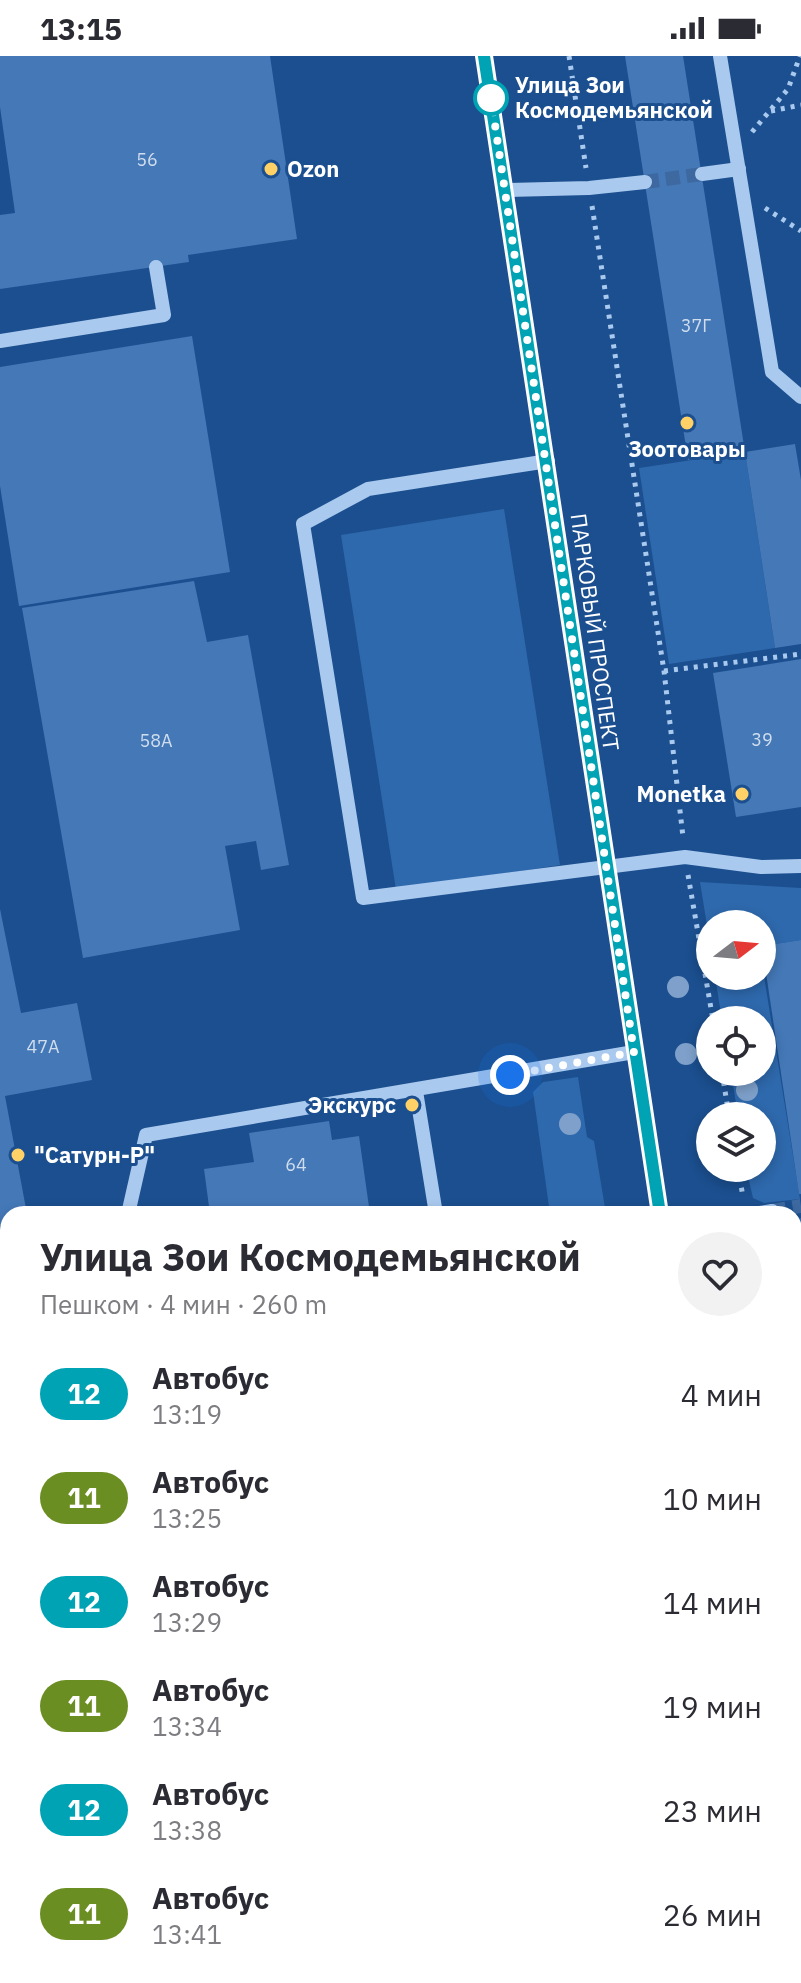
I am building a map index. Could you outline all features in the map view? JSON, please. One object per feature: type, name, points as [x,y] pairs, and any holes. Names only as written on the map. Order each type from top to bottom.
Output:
[{"type":"street","name":"ПАРКОВЫЙ ПРОСПЕКТ","points":[[484,56],[507,190],[659,1206]]},
{"type":"street","points":[[720,56],[772,372],[801,397]]},
{"type":"street","points":[[702,174],[739,169]]},
{"type":"street","points":[[507,190],[589,188],[645,182]]},
{"type":"street","points":[[0,341],[164,315],[156,267]]},
{"type":"street","points":[[548,461],[368,489],[303,524],[363,898],[685,857],[761,867],[801,866]]},
{"type":"street","points":[[130,1206],[146,1135],[634,1052]]},
{"type":"street","points":[[416,1091],[435,1206]]},
{"type":"path","points":[[569,56],[664,671],[685,857],[711,1006]]},
{"type":"path","points":[[736,152],[788,89],[800,56]]},
{"type":"path","points":[[770,111],[801,105]]},
{"type":"path","points":[[744,195],[801,231]]},
{"type":"path","points":[[664,671],[801,654]]},
{"type":"path","points":[[740,1182],[743,1199]]},
{"type":"shaded area","points":[[745,452],[775,648],[669,664],[639,468]]},
{"type":"shaded area","points":[[504,509],[560,865],[396,890],[341,535]]},
{"type":"shaded area","points":[[700,882],[801,888],[801,940],[776,944],[776,910],[705,910]]},
{"type":"shaded area","points":[[717,990],[766,990],[769,1006],[720,1006]]},
{"type":"shaded area","points":[[776,1051],[800,1199],[764,1203],[753,1198],[749,1182],[776,1182],[776,1102],[736,1102],[733,1086],[776,1086]]},
{"type":"shaded area","points":[[578,1077],[587,1137],[594,1141],[605,1206],[549,1206],[533,1092],[543,1082]]},
{"type":"building","points":[[0,56],[270,56],[297,239],[188,255],[189,262],[0,289],[0,215],[15,213],[0,107]]},
{"type":"building","points":[[625,56],[683,56],[745,452],[688,460]]},
{"type":"building","points":[[192,336],[230,572],[19,606],[0,486],[0,367]]},
{"type":"building","points":[[795,444],[801,480],[801,644],[775,648],[745,452]]},
{"type":"building","points":[[194,581],[207,642],[248,635],[289,865],[261,870],[256,841],[225,846],[240,930],[83,958],[22,608]]},
{"type":"building","points":[[801,659],[801,807],[736,817],[713,673]]},
{"type":"building","points":[[0,909],[21,1013],[77,1003],[92,1080],[5,1096],[26,1206],[0,1206]]},
{"type":"building","points":[[801,940],[801,1194],[776,1040],[776,1006],[771,1006],[769,990],[776,990],[776,944]]},
{"type":"building","points":[[329,1121],[332,1140],[359,1136],[369,1206],[209,1206],[204,1169],[254,1162],[249,1133]]},
{"type":"tunnel","points":[[645,182],[702,174]]},
{"type":"bus line","name":"12","points":[[484,56],[507,190],[659,1206]]},
{"type":"place","name":"Улица Зои Космодемьянской","points":[[491,98]]},
{"type":"place","name":"Ozon","points":[[271,169]]},
{"type":"place","name":"Зоотовары","points":[[687,423]]},
{"type":"place","name":"Monetka","points":[[742,794]]},
{"type":"place","name":"Экскурс","points":[[412,1105]]},
{"type":"place","name":"\"Сатурн-Р\"","points":[[18,1155]]},
{"type":"route","points":[[491,98],[548,461],[634,1052],[510,1075]]}]
